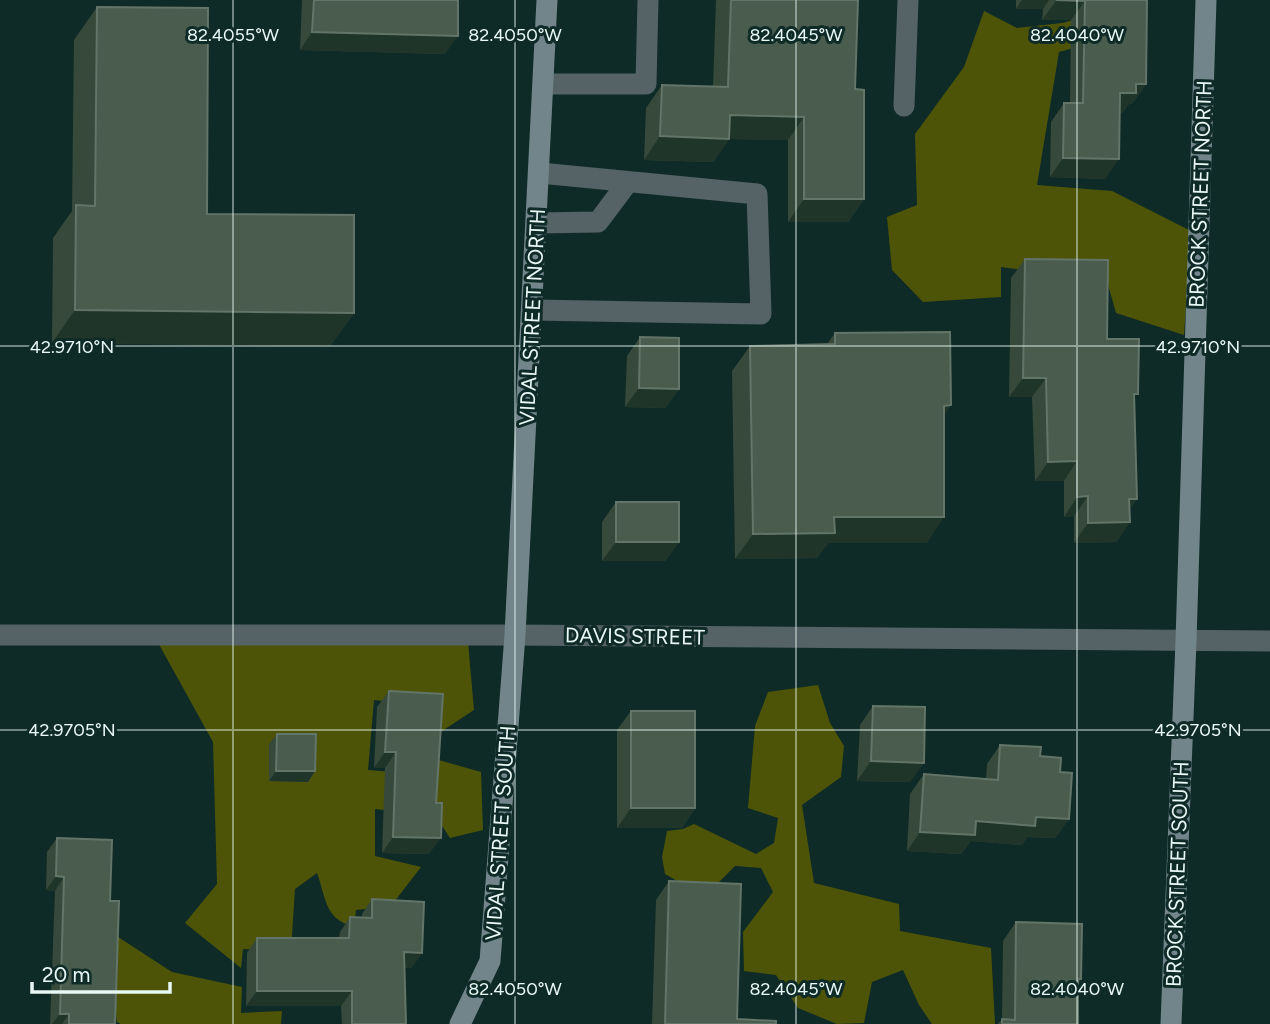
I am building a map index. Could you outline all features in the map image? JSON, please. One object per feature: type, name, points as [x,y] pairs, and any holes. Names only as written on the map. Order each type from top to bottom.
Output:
[{"type":"main road","name":"VIDAL STREET NORTH","points":[[515,635],[547,0]]},
{"type":"main road","name":"BROCK STREET NORTH","points":[[1186,641],[1206,0]]},
{"type":"main road","name":"VIDAL STREET SOUTH","points":[[460,1024],[490,961],[515,635]]},
{"type":"main road","name":"BROCK STREET SOUTH","points":[[1171,1024],[1186,641]]},
{"type":"street","points":[[544,84],[646,84],[648,0]]},
{"type":"street","points":[[904,106],[908,0]]},
{"type":"street","points":[[532,310],[761,314],[757,194],[540,173]]},
{"type":"street","points":[[537,223],[598,222],[628,182]]},
{"type":"street","name":"DAVIS STREET","points":[[0,635],[515,635],[1270,641]]},
{"type":"green space","points":[[984,11],[1017,28],[1062,23],[1103,12],[1095,42],[1059,52],[1037,185],[1112,191],[1191,231],[1184,335],[1116,313],[1107,281],[1001,267],[1001,297],[923,302],[892,270],[887,217],[917,205],[915,134],[964,67]]},
{"type":"green space","points":[[156,639],[468,642],[474,710],[442,731],[438,707],[374,700],[368,770],[432,775],[435,759],[481,772],[483,830],[450,838],[435,815],[375,809],[375,856],[421,867],[391,906],[356,910],[354,927],[344,923],[331,913],[317,873],[295,889],[291,951],[243,949],[241,968],[185,923],[217,884],[213,742]]},
{"type":"green space","points":[[818,685],[830,723],[844,746],[841,777],[802,805],[814,883],[899,904],[900,931],[991,948],[995,1024],[932,1024],[919,1005],[903,970],[872,982],[864,1023],[837,1024],[798,1008],[776,975],[744,971],[743,932],[773,892],[761,868],[735,866],[709,892],[697,892],[665,874],[662,857],[667,831],[694,824],[756,854],[774,843],[778,818],[748,808],[755,726],[768,692]]},
{"type":"green space","points":[[115,935],[172,972],[242,987],[241,1013],[282,1011],[281,1024],[117,1022],[113,985]]},
{"type":"building","points":[[314,0],[458,0],[458,36],[312,32]]},
{"type":"building","points":[[731,0],[858,0],[855,89],[864,90],[864,199],[804,199],[804,117],[730,115],[729,139],[660,136],[662,85],[728,87]]},
{"type":"building","points":[[1056,0],[1147,0],[1146,84],[1136,84],[1136,93],[1120,93],[1119,159],[1063,158],[1064,103],[1083,103],[1085,1]]},
{"type":"building","points":[[97,7],[208,8],[207,214],[354,215],[354,313],[75,310],[76,205],[95,206]]},
{"type":"building","points":[[1025,259],[1108,260],[1107,339],[1139,339],[1138,394],[1134,394],[1137,499],[1129,499],[1130,522],[1088,523],[1088,496],[1077,497],[1077,461],[1048,462],[1046,378],[1023,378]]},
{"type":"building","points":[[950,332],[951,405],[944,406],[944,517],[834,517],[835,533],[753,534],[750,346],[835,344],[835,333]]},
{"type":"building","points":[[640,337],[679,338],[679,389],[639,388]]},
{"type":"building","points":[[616,502],[679,502],[679,542],[616,542]]},
{"type":"building","points":[[389,691],[443,694],[436,803],[442,803],[441,838],[393,837],[396,752],[385,752]]},
{"type":"building","points":[[873,706],[925,707],[924,763],[871,761]]},
{"type":"building","points":[[631,711],[695,711],[695,808],[631,808]]},
{"type":"building","points":[[277,734],[316,734],[315,771],[276,771]]},
{"type":"building","points":[[1000,745],[1041,747],[1040,756],[1061,758],[1060,772],[1072,773],[1069,819],[1036,817],[1035,826],[976,821],[975,835],[920,832],[924,774],[998,780]]},
{"type":"building","points":[[57,838],[112,840],[110,901],[119,901],[115,1024],[69,1024],[69,1014],[60,1014],[64,877],[56,876]]},
{"type":"building","points":[[669,881],[741,884],[737,1019],[776,1021],[776,1024],[665,1024]]},
{"type":"building","points":[[372,899],[424,902],[422,953],[404,952],[406,1024],[352,1024],[352,991],[257,991],[257,938],[349,938],[350,917],[372,918]]},
{"type":"building","points":[[1016,922],[1082,924],[1078,1024],[1002,1024],[1002,1019],[1015,1020]]}]
